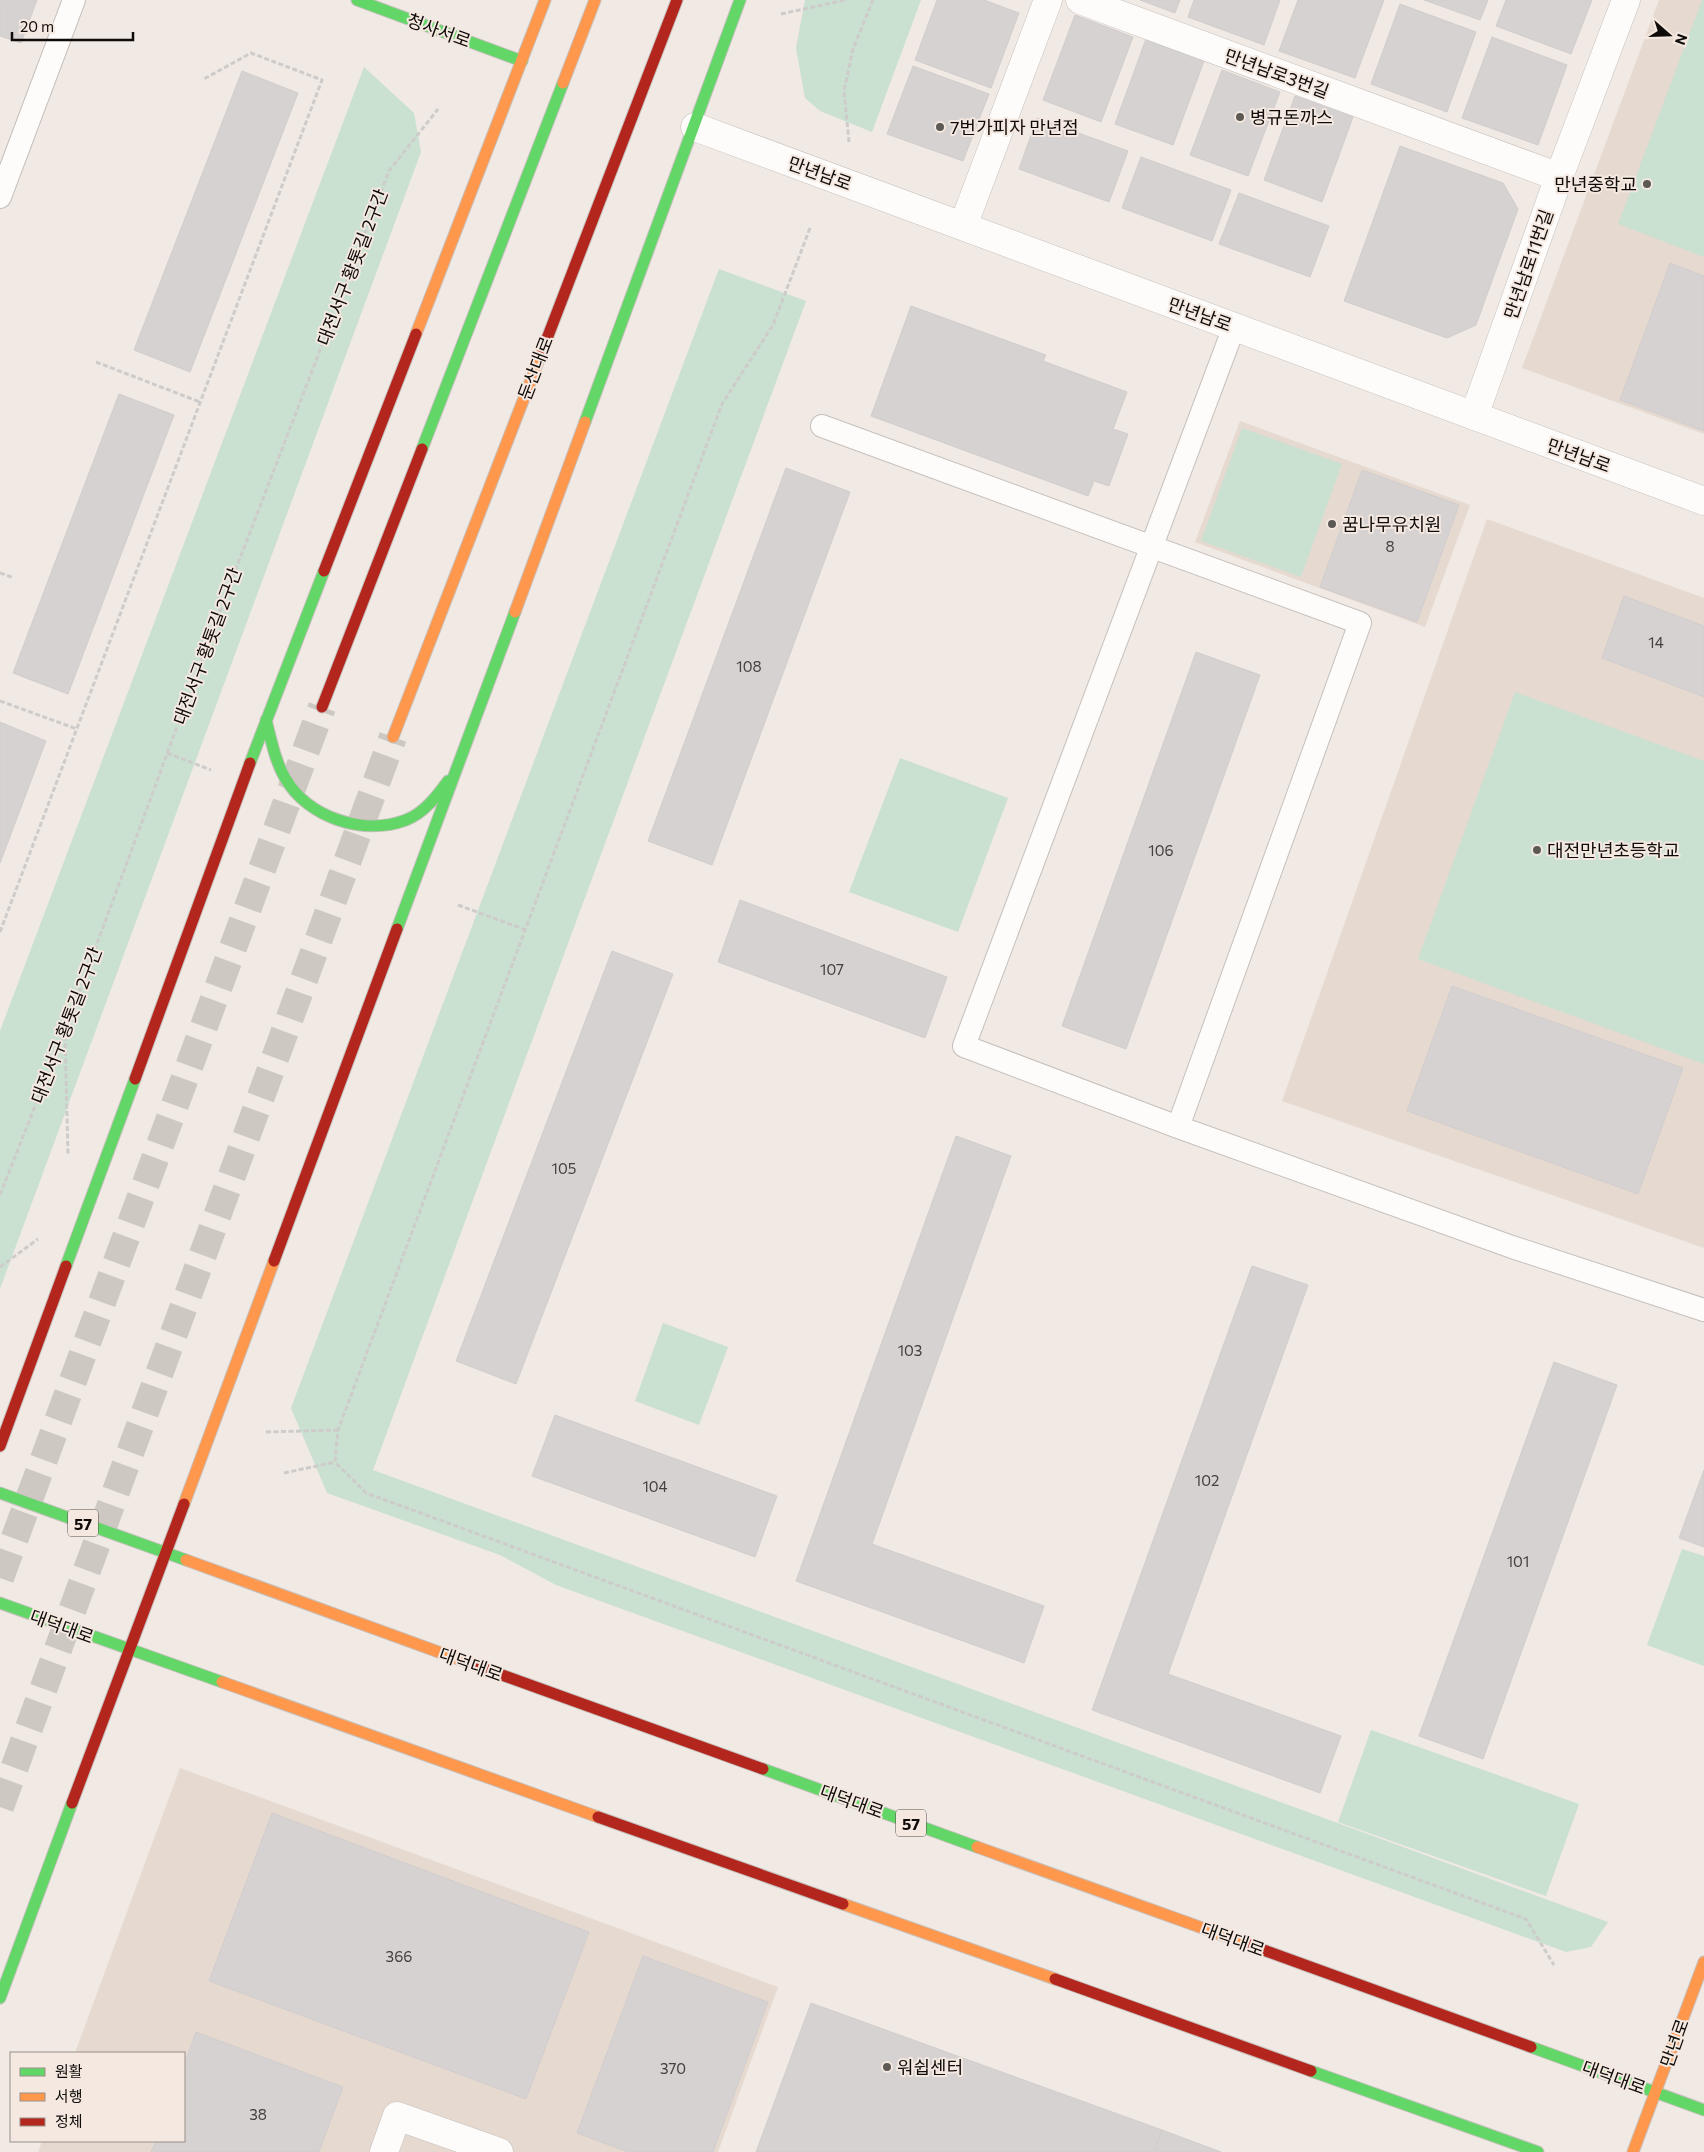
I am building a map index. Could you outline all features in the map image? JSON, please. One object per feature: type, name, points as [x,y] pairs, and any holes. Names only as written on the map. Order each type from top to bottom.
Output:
[{"type":"main road","name":"청사서로","points":[[357,0],[522,61]]},
{"type":"main road","points":[[0,1446],[266,720],[545,0]]},
{"type":"main road","points":[[322,707],[595,0]]},
{"type":"main road","name":"둔산대로","points":[[393,737],[677,0]]},
{"type":"main road","points":[[0,1998],[459,766],[740,0]]},
{"type":"main road","points":[[266,720],[284,778],[305,804],[339,822],[384,826],[408,819],[436,798],[459,766]]},
{"type":"main road","name":"대덕대로","points":[[0,1492],[1704,2110]]},
{"type":"main road","name":"대덕대로","points":[[0,1604],[1538,2152]]},
{"type":"main road","name":"만년로","points":[[1633,2152],[1704,1962]]},
{"type":"street","points":[[963,226],[1048,0]]},
{"type":"street","name":"만년남로3번길","points":[[1080,0],[1559,177]]},
{"type":"street","name":"만년남로11번길","points":[[1474,416],[1559,177],[1626,0]]},
{"type":"street","name":"만년남로","points":[[695,127],[1704,501]]},
{"type":"street","points":[[384,2152],[397,2116],[499,2152]]},
{"type":"lane","points":[[0,197],[74,0]]},
{"type":"lane","points":[[1234,327],[964,1046],[1178,1127],[1512,1247],[1704,1310]]},
{"type":"lane","points":[[822,426],[1360,623],[1178,1127]]},
{"type":"path","points":[[781,14],[845,0]]},
{"type":"path","points":[[849,142],[844,91],[853,49],[874,0]]},
{"type":"path","points":[[0,932],[322,80],[251,53],[202,80]]},
{"type":"path","name":"대전서구 황톳길 2구간","points":[[0,1195],[64,1033],[225,596],[389,171],[438,109]]},
{"type":"path","points":[[335,1462],[338,1430],[722,404],[773,325],[810,228]]},
{"type":"path","points":[[96,362],[200,402]]},
{"type":"path","points":[[0,572],[14,578]]},
{"type":"path","points":[[0,701],[77,729]]},
{"type":"path","points":[[167,753],[216,772]]},
{"type":"path","points":[[458,905],[526,930]]},
{"type":"path","points":[[64,1033],[68,1156]]},
{"type":"path","points":[[0,1267],[40,1237]]},
{"type":"path","points":[[266,1432],[338,1430]]},
{"type":"path","points":[[284,1472],[335,1462]]},
{"type":"path","points":[[335,1462],[366,1493],[1526,1919],[1554,1965]]},
{"type":"shaded area","name":"만년중학교","points":[[1659,0],[1704,0],[1704,434],[1522,368]]},
{"type":"shaded area","name":"꿈나무유치원","points":[[1240,421],[1470,505],[1425,627],[1195,542]]},
{"type":"shaded area","name":"대전만년초등학교","points":[[1487,519],[1704,598],[1704,1248],[1282,1101]]},
{"type":"shaded area","points":[[180,1768],[778,1987],[718,2152],[38,2152],[42,2142],[185,2142],[185,2052],[75,2052]]},
{"type":"green space","points":[[805,0],[921,0],[872,132],[820,111],[805,98],[796,48]]},
{"type":"green space","points":[[1702,0],[1704,0],[1704,257],[1618,224]]},
{"type":"green space","points":[[364,67],[414,113],[421,152],[0,1289],[0,1031]]},
{"type":"green space","points":[[719,269],[806,301],[373,1470],[1608,1922],[1591,1947],[1566,1952],[556,1585],[500,1555],[327,1493],[291,1408]]},
{"type":"green space","points":[[1242,428],[1342,464],[1301,577],[1201,541]]},
{"type":"green space","points":[[1515,692],[1704,761],[1704,1064],[1418,959]]},
{"type":"green space","points":[[900,758],[1008,798],[958,932],[849,892]]},
{"type":"green space","points":[[663,1323],[728,1347],[699,1425],[635,1401]]},
{"type":"green space","points":[[1682,1549],[1704,1556],[1704,1666],[1647,1645]]},
{"type":"green space","points":[[1371,1730],[1579,1804],[1546,1896],[1338,1822]]},
{"type":"building","points":[[0,0],[37,0],[21,43],[0,36]]},
{"type":"building","points":[[937,0],[984,0],[1019,13],[991,88],[915,60]]},
{"type":"building","points":[[1140,0],[1180,0],[1175,13]]},
{"type":"building","points":[[1194,0],[1280,0],[1264,45],[1188,17]]},
{"type":"building","points":[[1298,0],[1384,0],[1355,78],[1279,51]]},
{"type":"building","points":[[1424,0],[1488,0],[1480,20]]},
{"type":"building","points":[[1506,0],[1592,0],[1571,54],[1496,26]]},
{"type":"building","points":[[1400,4],[1476,32],[1447,112],[1371,84]]},
{"type":"building","points":[[1075,15],[1133,37],[1101,122],[1043,100]]},
{"type":"building","points":[[1492,37],[1567,65],[1538,145],[1462,118]]},
{"type":"building","points":[[1146,39],[1204,61],[1173,145],[1115,124]]},
{"type":"building","points":[[913,66],[989,94],[963,161],[887,134]]},
{"type":"building","points":[[1222,70],[1280,92],[1248,176],[1190,155]]},
{"type":"building","points":[[242,71],[298,93],[190,372],[134,350]]},
{"type":"building","points":[[1295,96],[1353,117],[1322,202],[1264,180]]},
{"type":"building","points":[[1037,118],[1128,151],[1109,202],[1019,169]]},
{"type":"building","points":[[1400,146],[1503,183],[1518,209],[1476,325],[1447,338],[1344,301]]},
{"type":"building","points":[[1141,157],[1231,190],[1212,241],[1122,208]]},
{"type":"building","points":[[1239,193],[1329,226],[1310,277],[1219,244]]},
{"type":"building","points":[[1670,263],[1704,276],[1704,431],[1620,400]]},
{"type":"building","points":[[911,306],[1046,355],[1043,361],[1127,392],[1113,429],[1128,434],[1109,486],[1094,481],[1088,496],[871,416]]},
{"type":"building","points":[[119,394],[174,415],[68,694],[13,673]]},
{"type":"building","points":[[786,468],[850,492],[712,865],[648,841]]},
{"type":"building","points":[[1362,470],[1459,505],[1417,622],[1320,587]]},
{"type":"building","points":[[1624,596],[1704,626],[1704,697],[1602,658]]},
{"type":"building","points":[[1196,652],[1260,675],[1126,1049],[1062,1026]]},
{"type":"building","points":[[0,722],[46,741],[0,863]]},
{"type":"building","points":[[740,900],[947,977],[925,1038],[718,962]]},
{"type":"building","points":[[612,951],[673,974],[516,1384],[456,1361]]},
{"type":"building","points":[[1452,986],[1683,1068],[1638,1194],[1407,1111]]},
{"type":"building","points":[[956,1136],[1011,1156],[872,1544],[1044,1606],[1024,1663],[796,1581]]},
{"type":"building","points":[[1252,1266],[1308,1285],[1168,1674],[1341,1736],[1320,1793],[1092,1710]]},
{"type":"building","points":[[1554,1362],[1617,1385],[1483,1759],[1419,1736]]},
{"type":"building","points":[[555,1415],[777,1496],[755,1557],[532,1476]]},
{"type":"building","points":[[1704,1470],[1704,1547],[1679,1538]]},
{"type":"building","points":[[272,1813],[589,1932],[526,2099],[209,1981]]},
{"type":"building","points":[[643,1956],[768,2002],[713,2152],[628,2152],[577,2133]]},
{"type":"building","name":"워쉽센터","points":[[811,2003],[1162,2130],[1154,2152],[756,2152]]},
{"type":"building","points":[[196,2032],[343,2087],[319,2152],[151,2152],[156,2142],[185,2142],[185,2062]]},
{"type":"building","points":[[1162,2130],[1221,2152],[1154,2152]]},
{"type":"tunnel","points":[[0,1578],[322,707]]},
{"type":"tunnel","points":[[0,1807],[393,737]]},
{"type":"traffic: fast","points":[[357,0],[522,61]]},
{"type":"traffic: fast","points":[[585,422],[740,0]]},
{"type":"traffic: fast","points":[[422,449],[563,83]]},
{"type":"traffic: fast","points":[[250,763],[324,571]]},
{"type":"traffic: fast","points":[[397,929],[515,612]]},
{"type":"traffic: fast","points":[[266,720],[279,764],[285,778],[295,792],[308,804],[338,820],[373,826],[406,820],[424,809],[448,781]]},
{"type":"traffic: fast","points":[[66,1266],[135,1079]]},
{"type":"traffic: fast","points":[[0,1493],[186,1560]]},
{"type":"traffic: fast","points":[[0,1603],[222,1682]]},
{"type":"traffic: fast","points":[[763,1769],[977,1847]]},
{"type":"traffic: fast","points":[[0,1998],[72,1803]]},
{"type":"traffic: fast","points":[[1531,2047],[1704,2110]]},
{"type":"traffic: fast","points":[[1311,2071],[1538,2152]]},
{"type":"traffic: slow","points":[[416,334],[545,0]]},
{"type":"traffic: slow","points":[[563,83],[595,0]]},
{"type":"traffic: slow","points":[[393,737],[543,349]]},
{"type":"traffic: slow","points":[[515,612],[585,422]]},
{"type":"traffic: slow","points":[[184,1504],[274,1261]]},
{"type":"traffic: slow","points":[[186,1560],[466,1662]]},
{"type":"traffic: slow","points":[[222,1682],[598,1817]]},
{"type":"traffic: slow","points":[[977,1847],[1247,1944]]},
{"type":"traffic: slow","points":[[843,1904],[1055,1979]]},
{"type":"traffic: slow","points":[[1633,2152],[1704,1962]]},
{"type":"traffic: jam","points":[[543,349],[677,0]]},
{"type":"traffic: jam","points":[[324,571],[416,334]]},
{"type":"traffic: jam","points":[[322,707],[422,449]]},
{"type":"traffic: jam","points":[[135,1079],[250,763]]},
{"type":"traffic: jam","points":[[274,1261],[397,929]]},
{"type":"traffic: jam","points":[[0,1446],[66,1266]]},
{"type":"traffic: jam","points":[[72,1803],[184,1504]]},
{"type":"traffic: jam","points":[[466,1662],[763,1769]]},
{"type":"traffic: jam","points":[[598,1817],[843,1904]]},
{"type":"traffic: jam","points":[[1247,1944],[1531,2047]]},
{"type":"traffic: jam","points":[[1055,1979],[1311,2071]]},
{"type":"place","name":"병규돈까스","points":[[1240,117]]},
{"type":"place","name":"7번가피자 만년점","points":[[940,127]]},
{"type":"place","name":"만년중학교","points":[[1647,184]]},
{"type":"place","name":"꿈나무유치원","points":[[1332,524]]},
{"type":"place","name":"대전만년초등학교","points":[[1537,850]]},
{"type":"place","name":"워쉽센터","points":[[887,2067]]}]
